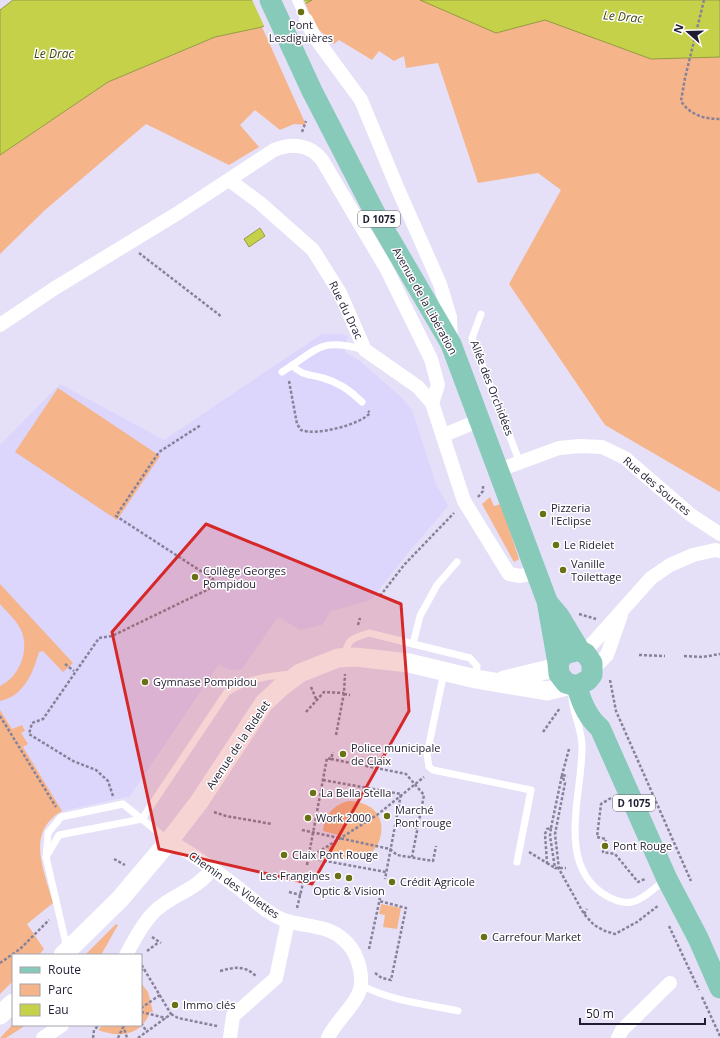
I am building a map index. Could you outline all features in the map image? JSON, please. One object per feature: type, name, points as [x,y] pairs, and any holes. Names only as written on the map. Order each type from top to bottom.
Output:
[{"type":"main road","name":"Avenue de la Libération","points":[[270,0],[285,35],[378,219],[451,344],[499,470],[535,573],[547,601],[561,680],[585,672]]},
{"type":"main road","name":"Avenue de la Libération","points":[[547,601],[559,616],[585,672],[585,709],[593,722],[600,728],[657,879],[720,988]]},
{"type":"main road","points":[[558,665],[564,654],[575,651],[585,672]]},
{"type":"main road","name":"Avenue de la Ridelet","points":[[65,953],[120,899],[169,841],[199,802],[264,704],[280,688],[300,673],[345,657],[386,659],[476,679],[547,692],[585,672]]},
{"type":"main road","name":"Avenue de la Ridelet","points":[[496,682],[558,665]]},
{"type":"main road","points":[[0,1015],[12,1004]]},
{"type":"street","points":[[297,0],[314,36],[361,100],[397,187],[440,284],[450,317],[451,344]]},
{"type":"street","points":[[0,325],[55,288],[130,244],[230,180],[246,168],[281,147],[297,145],[312,151],[322,160],[405,304],[431,358],[438,385],[432,403]]},
{"type":"street","name":"Rue du Drac","points":[[230,180],[260,203],[313,250],[340,293],[365,350],[418,387],[432,403],[444,435],[464,501],[509,574],[520,576],[535,573]]},
{"type":"street","points":[[444,435],[480,420]]},
{"type":"street","name":"Rue des Sources","points":[[499,470],[558,448],[580,446],[602,447],[625,458],[691,515],[720,534]]},
{"type":"street","points":[[585,672],[594,639],[623,611],[651,578],[670,565],[693,555],[715,550],[720,551]]},
{"type":"street","points":[[585,672],[608,654],[623,611]]},
{"type":"street","name":"Chemin des Violettes","points":[[169,841],[213,868],[275,916],[291,922],[335,932],[345,940],[355,953],[364,976]]},
{"type":"street","points":[[127,954],[141,929],[156,911],[167,902],[193,888],[207,877],[213,868]]},
{"type":"street","points":[[230,1033],[232,1016],[276,978],[291,922]]},
{"type":"street","points":[[328,1038],[357,996],[364,976]]},
{"type":"street","points":[[618,1038],[622,1030],[670,983]]},
{"type":"street","points":[[43,1038],[61,1026]]},
{"type":"lane","name":"Allée des Orchidées","points":[[480,314],[472,338],[520,463]]},
{"type":"lane","points":[[287,369],[318,348],[329,344],[347,345],[365,350]]},
{"type":"lane","points":[[287,369],[323,378],[342,386],[362,402]]},
{"type":"lane","points":[[413,644],[420,616],[437,585],[457,562]]},
{"type":"lane","points":[[345,657],[349,643],[353,638],[369,633],[470,658],[477,666],[476,679]]},
{"type":"lane","points":[[444,672],[427,754],[429,767],[433,770],[531,790],[517,862]]},
{"type":"lane","points":[[585,672],[572,706],[580,729],[582,746],[576,811],[576,848],[583,871],[596,890],[616,902],[634,903],[657,879]]},
{"type":"lane","points":[[46,857],[59,835],[142,819],[227,692],[239,684],[263,676],[300,673]]},
{"type":"lane","points":[[65,953],[59,910],[46,857],[48,833],[61,817],[123,804],[169,841]]},
{"type":"lane","points":[[364,976],[374,992],[458,1011]]},
{"type":"path","points":[[704,0],[685,78],[681,101],[686,110],[705,119],[720,119]]},
{"type":"path","points":[[297,145],[306,123],[306,117]]},
{"type":"path","points":[[130,244],[135,250],[222,317]]},
{"type":"path","points":[[287,369],[297,424],[301,430],[310,432],[352,425],[365,419],[370,413],[362,402]]},
{"type":"path","points":[[116,805],[108,781],[96,770],[73,761],[29,734],[32,723],[43,719],[74,671],[99,638],[112,636],[209,589],[213,579],[116,516],[159,452],[201,425]]},
{"type":"path","points":[[380,596],[404,565],[449,519]]},
{"type":"path","points":[[577,613],[600,620]]},
{"type":"path","points":[[684,656],[703,657],[720,654]]},
{"type":"path","points":[[639,655],[665,656]]},
{"type":"path","points":[[336,735],[344,694],[345,657]]},
{"type":"path","points":[[65,664],[74,671]]},
{"type":"path","points":[[585,672],[610,680],[616,711],[692,882]]},
{"type":"path","points":[[306,712],[324,692],[350,695]]},
{"type":"path","points":[[544,732],[560,708]]},
{"type":"path","points":[[0,716],[61,817]]},
{"type":"path","points":[[331,759],[333,752]]},
{"type":"path","points":[[307,865],[327,758],[406,774],[424,795],[412,857]]},
{"type":"path","points":[[309,858],[377,815],[401,794],[433,770]]},
{"type":"path","points":[[554,868],[551,828],[562,775],[568,776]]},
{"type":"path","points":[[323,780],[401,794]]},
{"type":"path","points":[[385,879],[401,794]]},
{"type":"path","points":[[612,797],[602,804],[597,837],[606,839],[603,852],[615,854],[638,882],[657,879]]},
{"type":"path","points":[[199,802],[217,813],[226,816],[272,824]]},
{"type":"path","points":[[595,824],[599,823]]},
{"type":"path","points":[[395,824],[418,828]]},
{"type":"path","points":[[547,863],[545,834],[547,829],[551,828]]},
{"type":"path","points":[[302,830],[390,849],[397,855],[433,861],[436,846]]},
{"type":"path","points":[[519,848],[534,854],[554,868],[566,868]]},
{"type":"path","points":[[309,858],[386,872]]},
{"type":"path","points":[[114,859],[129,867]]},
{"type":"path","points":[[291,922],[301,895],[304,879]]},
{"type":"path","points":[[289,892],[301,895]]},
{"type":"path","points":[[379,902],[406,908],[391,980],[364,976],[367,956],[379,902],[380,898]]},
{"type":"path","points":[[584,914],[587,909]]},
{"type":"path","points":[[0,963],[20,948],[59,910]]},
{"type":"path","points":[[142,954],[159,942]]},
{"type":"path","points":[[143,967],[171,1014],[178,1018],[230,1033]]},
{"type":"path","points":[[220,971],[235,967],[248,969],[256,976],[265,988]]},
{"type":"path","points":[[142,1007],[160,995]]},
{"type":"path","points":[[142,1012],[167,1018]]},
{"type":"path","points":[[138,1038],[171,1014]]},
{"type":"path","points":[[142,1024],[147,1032]]},
{"type":"path","points":[[93,1038],[94,1030],[98,1026]]},
{"type":"path","points":[[118,1038],[123,1026]]},
{"type":"path","points":[[123,1026],[127,1038]]},
{"type":"highlighted area","points":[[206,524],[401,604],[409,711],[312,884],[159,849],[112,632]]},
{"type":"shaded area","name":"Collège Georges Pompidou","points":[[322,334],[341,334],[348,336],[345,352],[360,361],[401,397],[412,410],[436,484],[448,506],[371,600],[331,611],[322,625],[300,630],[278,617],[242,669],[229,670],[219,664],[130,796],[62,811],[23,747],[21,733],[25,731],[22,725],[12,729],[0,710],[0,445],[60,384],[164,440]]},
{"type":"green space","points":[[304,0],[720,0],[720,492],[605,425],[509,284],[561,190],[538,173],[478,183],[438,63],[406,68],[404,56],[394,61],[379,51],[372,60],[339,40],[334,44],[314,25]]},
{"type":"green space","points":[[262,27],[306,125],[294,124],[280,130],[255,110],[240,125],[259,147],[229,165],[146,124],[45,210],[0,254],[0,155],[108,82],[215,37]]},
{"type":"green space","points":[[58,388],[160,456],[117,520],[15,452]]},
{"type":"green space","points":[[490,497],[494,506],[501,504],[519,559],[514,562],[482,504]]},
{"type":"green space","points":[[0,584],[73,663],[63,672],[43,651],[39,652],[34,668],[21,689],[8,698],[0,701],[0,686],[7,682],[18,669],[24,653],[24,644],[20,628],[0,604]]},
{"type":"green space","points":[[0,710],[12,729],[22,725],[25,731],[21,733],[28,744],[23,747],[62,811],[51,820],[44,830],[41,841],[40,852],[42,865],[53,903],[27,924],[44,949],[40,954],[12,954],[12,982],[0,994]]},
{"type":"green space","points":[[348,801],[367,805],[378,815],[382,828],[379,841],[372,853],[360,859],[345,859],[327,848],[339,841],[338,835],[323,831],[330,812],[342,803]]},
{"type":"green space","points":[[381,904],[401,908],[397,929],[383,927],[385,915],[379,914]]},
{"type":"green space","points":[[116,924],[118,925],[102,954],[86,954]]},
{"type":"green space","points":[[142,984],[148,992],[153,1012],[150,1012],[142,1025]]},
{"type":"green space","points":[[12,1025],[24,1026],[6,1038],[0,1038]]},
{"type":"green space","points":[[102,1026],[141,1026],[128,1033],[121,1034],[106,1033],[98,1030]]},
{"type":"water","name":"Le Drac","points":[[13,0],[312,0],[262,27],[215,37],[108,82],[0,155],[0,10]]},
{"type":"water","name":"Le Drac","points":[[420,0],[720,0],[720,57],[651,59],[545,20],[496,33]]},
{"type":"water","points":[[260,228],[265,236],[249,247],[244,239]]},
{"type":"pier","points":[[252,0],[304,0],[306,5],[265,28]]},
{"type":"place","name":"Pont Lesdiguières","points":[[301,12]]},
{"type":"place","name":"Pizzeria l'Eclipse","points":[[543,514]]},
{"type":"place","name":"Le Ridelet","points":[[556,545]]},
{"type":"place","name":"Vanille Toilettage","points":[[563,570]]},
{"type":"place","name":"Collège Georges Pompidou","points":[[195,577]]},
{"type":"place","name":"Gymnase Pompidou","points":[[145,682]]},
{"type":"place","name":"Police municipale de Claix","points":[[343,754]]},
{"type":"place","name":"La Bella Stella","points":[[313,793]]},
{"type":"place","name":"Marché Pont rouge","points":[[387,816]]},
{"type":"place","name":"Work 2000","points":[[308,818]]},
{"type":"place","name":"Pont Rouge","points":[[605,846]]},
{"type":"place","name":"Claix Pont Rouge","points":[[284,855]]},
{"type":"place","name":"Les Frangines","points":[[338,876]]},
{"type":"place","name":"Optic & Vision","points":[[349,878]]},
{"type":"place","name":"Crédit Agricole","points":[[392,882]]},
{"type":"place","name":"Carrefour Market","points":[[484,937]]},
{"type":"place","name":"Immo clés","points":[[175,1005]]}]
